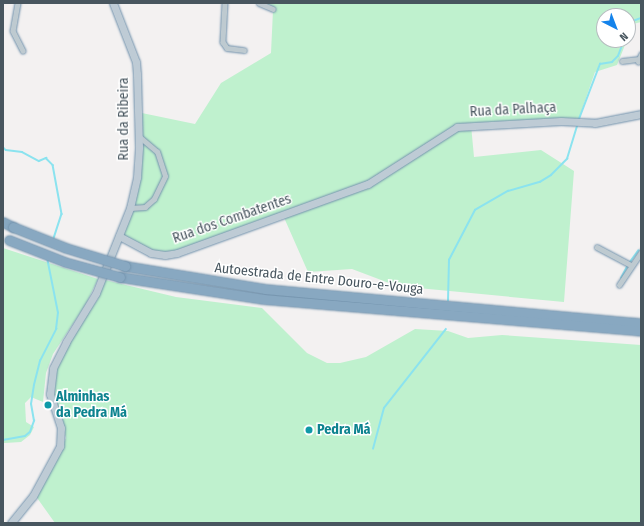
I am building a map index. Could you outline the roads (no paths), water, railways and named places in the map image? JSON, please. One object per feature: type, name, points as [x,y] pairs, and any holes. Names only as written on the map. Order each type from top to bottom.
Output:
[{"type":"highway","name":"Autoestrada de Entre Douro-e-Vouga","points":[[3,222],[66,248],[125,266],[265,289],[641,323]]},
{"type":"highway","name":"Autoestrada de Entre Douro-e-Vouga","points":[[6,238],[65,262],[120,277],[263,299],[641,331]]},
{"type":"main road","name":"Rua da Ribeira","points":[[11,523],[31,500],[60,446],[61,428],[50,394],[54,368],[66,342],[94,298],[130,208],[137,177],[139,137],[136,62],[113,3]]},
{"type":"main road","name":"Rua da Palhaça","points":[[309,205],[368,184],[457,127],[561,120],[595,124],[641,114]]},
{"type":"main road","name":"Rua dos Combatentes","points":[[119,236],[137,248],[165,255],[309,205]]},
{"type":"street","points":[[18,3],[12,30],[23,50]]},
{"type":"street","points":[[225,3],[223,42],[227,48],[244,50]]},
{"type":"street","points":[[259,3],[273,10]]},
{"type":"street","points":[[622,61],[639,59]]},
{"type":"street","points":[[130,208],[145,207],[154,199],[165,176],[157,152],[139,137]]},
{"type":"street","points":[[597,247],[631,265]]},
{"type":"street","points":[[619,285],[641,252]]},
{"type":"waterway","points":[[636,20],[641,18]]},
{"type":"waterway","points":[[579,119],[600,64],[612,62],[618,56],[621,48]]},
{"type":"waterway","points":[[448,301],[449,260],[475,210],[508,191],[540,182],[551,175],[567,159],[577,126]]},
{"type":"waterway","points":[[3,147],[6,150],[22,152],[39,161],[46,158],[53,165],[62,214],[54,239]]},
{"type":"waterway","points":[[630,262],[638,251]]},
{"type":"waterway","points":[[3,440],[25,436],[30,432],[34,421],[31,404],[34,385],[40,361],[56,329],[58,313],[47,258]]},
{"type":"waterway","points":[[621,278],[628,265]]},
{"type":"waterway","points":[[373,449],[384,408],[446,329]]},
{"type":"place","name":"Alminhas da Pedra Má","points":[[48,405]]},
{"type":"place","name":"Pedra Má","points":[[309,430]]}]
